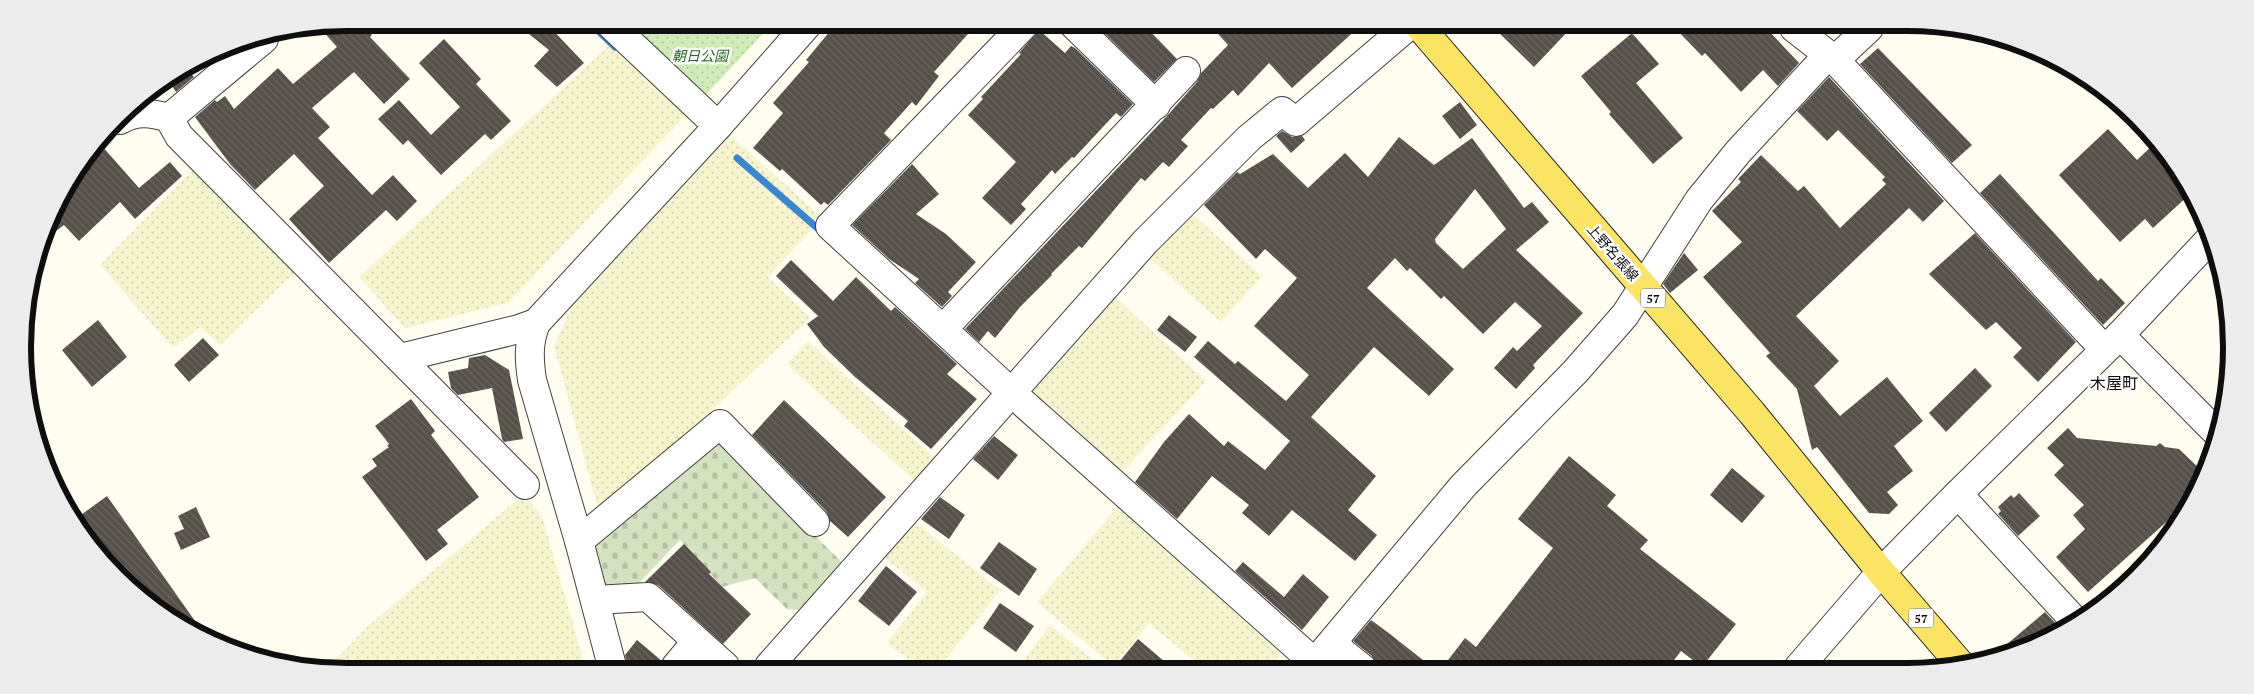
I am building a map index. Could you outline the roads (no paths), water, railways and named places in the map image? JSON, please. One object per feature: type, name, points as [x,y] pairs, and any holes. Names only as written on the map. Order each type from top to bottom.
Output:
[{"type":"main road","name":"上野名張線","points":[[1423,31],[1752,413],[1881,572]]},
{"type":"main road","name":"57","points":[[1881,572],[1956,659]]},
{"type":"street","points":[[617,31],[718,126]]},
{"type":"street","points":[[611,663],[579,541],[532,380],[528,354],[530,337],[536,323],[718,126],[802,31]]},
{"type":"street","points":[[1018,31],[830,226],[1311,663]]},
{"type":"street","points":[[1080,31],[1156,105]]},
{"type":"street","points":[[772,663],[1145,242],[1249,138],[1282,111],[1296,122],[1402,31]]},
{"type":"street","points":[[1798,31],[1832,57],[2112,342],[2212,429]]},
{"type":"street","points":[[1315,663],[1463,486],[1576,372],[1625,315],[1699,200],[1738,152],[1832,57],[1865,31]]},
{"type":"street","points":[[135,114],[154,109],[254,46]]},
{"type":"street","points":[[943,329],[1186,71]]},
{"type":"street","points":[[154,109],[525,485]]},
{"type":"street","points":[[1802,663],[1881,572],[2112,342],[2205,244]]},
{"type":"street","points":[[400,358],[519,329],[536,323]]},
{"type":"street","points":[[579,541],[720,424],[816,522]]},
{"type":"street","points":[[1958,494],[2071,617]]},
{"type":"street","points":[[595,600],[648,597],[723,663]]},
{"type":"street","points":[[1334,640],[1342,652],[1356,663]]},
{"type":"street","points":[[679,663],[697,641]]},
{"type":"waterway","points":[[598,31],[615,47]]},
{"type":"waterway","points":[[737,158],[823,233]]},
{"type":"district","name":"木屋町","points":[[2114,383]]},
{"type":"park label","name":"朝日公園","points":[[700,55]]}]
